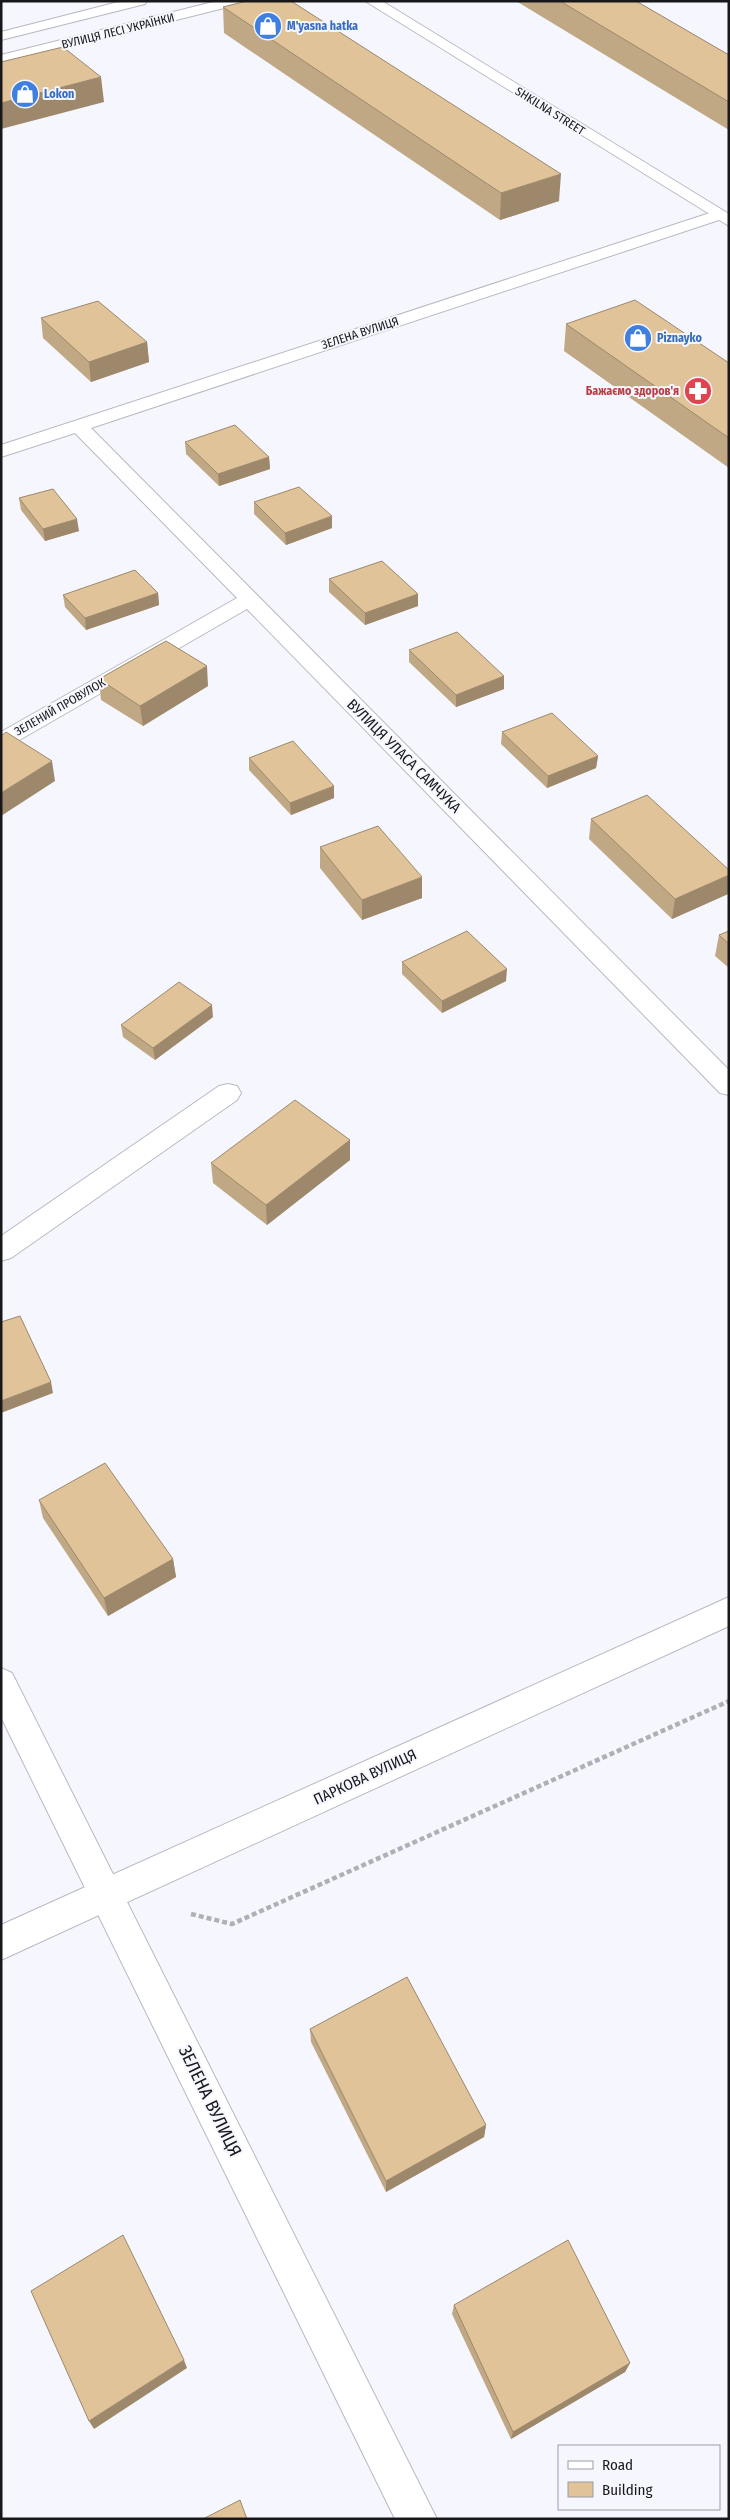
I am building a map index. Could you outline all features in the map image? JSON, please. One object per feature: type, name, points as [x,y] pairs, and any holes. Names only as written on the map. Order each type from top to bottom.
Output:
[{"type":"street","name":"ВУЛИЦЯ ЛЕСІ УКРАЇНКИ","points":[[1,36],[140,1]]},
{"type":"street","name":"ВУЛИЦЯ ЛЕСІ УКРАЇНКИ","points":[[1,60],[235,1]]},
{"type":"street","name":"SHKILNA STREET","points":[[372,1],[726,219]]},
{"type":"street","name":"ЗЕЛЕНА ВУЛИЦЯ","points":[[1,451],[726,219]]},
{"type":"street","name":"ВУЛИЦЯ УЛАСА САМЧУКА","points":[[79,426],[729,1086]]},
{"type":"street","name":"ЗЕЛЕНИЙ ПРОВУЛОК","points":[[1,741],[250,600]]},
{"type":"street","points":[[1,1250],[228,1093]]},
{"type":"street","name":"ПАРКОВА ВУЛИЦЯ","points":[[1,1943],[729,1611]]},
{"type":"street","name":"ЗЕЛЕНА ВУЛИЦЯ","points":[[1,1684],[108,1894],[417,2519]]},
{"type":"path","points":[[108,1894],[232,1924],[729,1701]]},
{"type":"building","points":[[247,1],[291,1],[561,174],[501,193],[223,7]]},
{"type":"building","points":[[560,1],[636,1],[729,55],[729,102]]},
{"type":"building","points":[[63,47],[101,77],[1,103],[1,62]]},
{"type":"building","points":[[635,300],[729,363],[729,438],[566,324]]},
{"type":"building","points":[[98,301],[147,342],[89,362],[41,318]]},
{"type":"building","points":[[235,425],[269,457],[218,474],[185,442]]},
{"type":"building","points":[[299,487],[332,516],[285,533],[254,502]]},
{"type":"building","points":[[53,489],[77,519],[43,529],[19,498]]},
{"type":"building","points":[[382,561],[418,594],[365,613],[329,579]]},
{"type":"building","points":[[135,570],[158,593],[85,618],[63,595]]},
{"type":"building","points":[[457,632],[504,676],[456,695],[409,650]]},
{"type":"building","points":[[166,641],[207,666],[140,706],[99,679]]},
{"type":"building","points":[[552,713],[598,756],[548,776],[502,732]]},
{"type":"building","points":[[6,732],[52,761],[1,793],[1,736]]},
{"type":"building","points":[[293,741],[334,786],[290,803],[249,758]]},
{"type":"building","points":[[647,795],[729,870],[729,875],[675,899],[591,819]]},
{"type":"building","points":[[378,826],[422,877],[362,900],[320,847]]},
{"type":"building","points":[[467,931],[507,969],[442,1001],[402,962]]},
{"type":"building","points":[[729,931],[729,944],[719,935]]},
{"type":"building","points":[[179,982],[212,1005],[153,1048],[121,1025]]},
{"type":"building","points":[[295,1100],[350,1140],[266,1205],[211,1163]]},
{"type":"building","points":[[20,1316],[51,1382],[1,1401],[1,1322]]},
{"type":"building","points":[[105,1463],[173,1559],[104,1598],[39,1500]]},
{"type":"building","points":[[407,1977],[486,2125],[386,2181],[310,2029]]},
{"type":"building","points":[[123,2235],[184,2360],[89,2421],[31,2291]]},
{"type":"building","points":[[568,2240],[630,2363],[513,2432],[454,2305]]},
{"type":"building","points":[[240,2500],[247,2519],[203,2519]]},
{"type":"place","name":"M'yasna hatka","points":[[268,26]]},
{"type":"place","name":"Lokon","points":[[25,94]]},
{"type":"place","name":"Piznayko","points":[[638,338]]},
{"type":"place","name":"Бажаємо здоров'я","points":[[698,391]]}]
